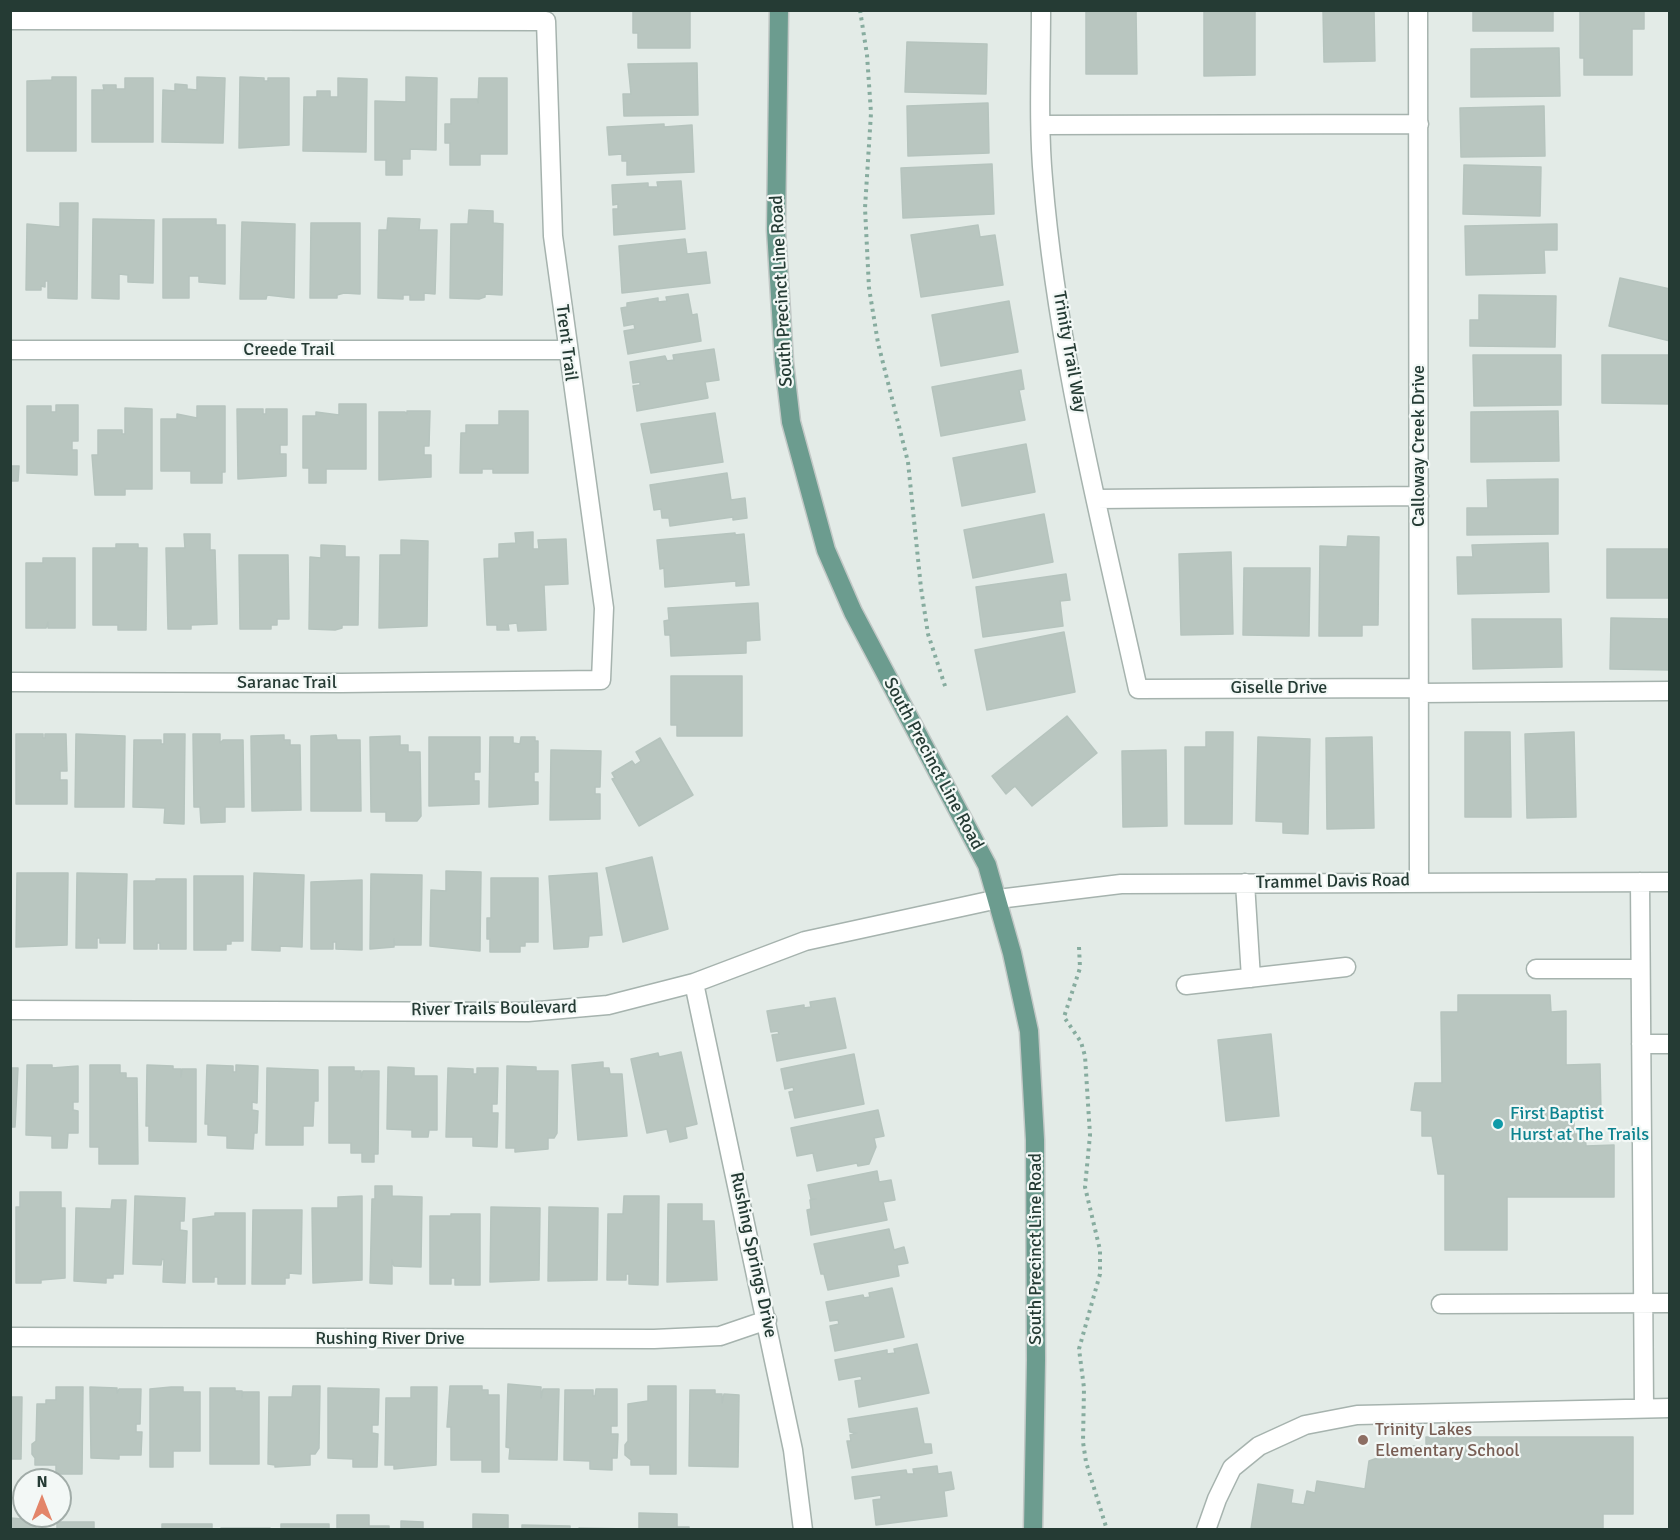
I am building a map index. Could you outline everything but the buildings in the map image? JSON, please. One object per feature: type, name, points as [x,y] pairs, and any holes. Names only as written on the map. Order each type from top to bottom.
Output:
[{"type":"main road","name":"South Precinct Line Road","points":[[779,10],[776,230],[790,422],[826,550],[853,612],[987,865],[998,899],[1029,1031],[1035,1129],[1036,1360],[1033,1530]]},
{"type":"street","name":"Trinity Trail Way","points":[[1041,10],[1042,178],[1054,273],[1096,499],[1138,689]]},
{"type":"street","name":"Calloway Creek Drive","points":[[1418,10],[1419,882]]},
{"type":"street","name":"Trent Trail","points":[[10,20],[546,21],[553,236],[604,608],[601,680],[563,681]]},
{"type":"street","points":[[1041,125],[1419,124]]},
{"type":"street","name":"Creede Trail","points":[[10,350],[567,350]]},
{"type":"street","points":[[1096,499],[1419,496]]},
{"type":"street","name":"Saranac Trail","points":[[10,682],[563,681]]},
{"type":"street","name":"Giselle Drive","points":[[1138,689],[1670,692]]},
{"type":"street","points":[[1640,882],[1644,1408]]},
{"type":"street","name":"Trammel Davis Road","points":[[998,899],[1121,884],[1670,882]]},
{"type":"street","points":[[1245,883],[1251,978]]},
{"type":"street","name":"River Trails Boulevard","points":[[10,1010],[528,1012],[608,1005],[694,983],[805,941],[998,899]]},
{"type":"street","points":[[1186,985],[1346,967]]},
{"type":"street","points":[[1536,969],[1640,969]]},
{"type":"street","name":"Rushing Springs Drive","points":[[694,983],[793,1450],[803,1530]]},
{"type":"street","points":[[1641,1044],[1670,1044]]},
{"type":"street","points":[[1441,1304],[1670,1303]]},
{"type":"street","name":"Rushing River Drive","points":[[10,1337],[654,1339],[720,1336],[767,1320]]},
{"type":"street","points":[[1206,1530],[1217,1499],[1232,1468],[1259,1446],[1305,1425],[1357,1415],[1670,1408]]},
{"type":"path","points":[[860,10],[867,55],[871,113],[865,208],[869,288],[878,343],[908,462],[928,634],[946,689]]},
{"type":"path","points":[[1079,947],[1080,968],[1064,1017],[1081,1042],[1085,1056],[1090,1135],[1085,1187],[1100,1250],[1098,1285],[1079,1349],[1084,1388],[1083,1442],[1086,1462],[1107,1530]]},
{"type":"place","name":"First Baptist Hurst at The Trails","points":[[1498,1124]]},
{"type":"place","name":"Trinity Lakes Elementary School","points":[[1363,1440]]}]
